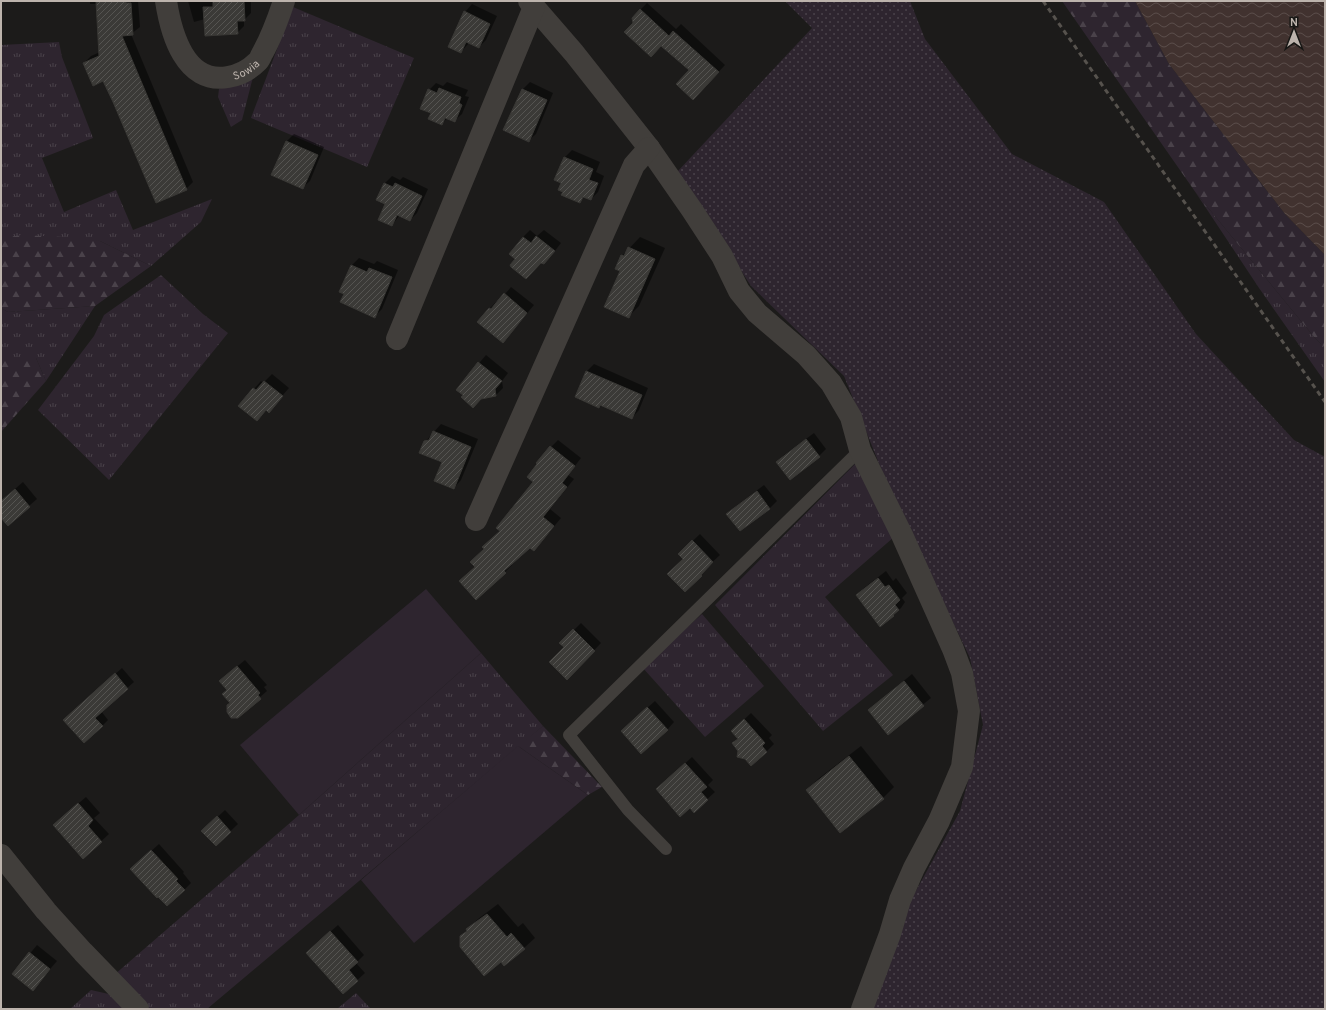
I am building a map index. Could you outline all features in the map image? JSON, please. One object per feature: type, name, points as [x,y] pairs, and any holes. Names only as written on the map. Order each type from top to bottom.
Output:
[{"type":"street","name":"Sowia","points":[[166,1],[179,49],[185,60],[201,74],[220,79],[241,75],[258,62],[271,38],[284,1]]},
{"type":"street","points":[[397,339],[531,4],[574,53],[650,148],[722,256],[739,291],[757,313],[806,355],[831,383],[851,417],[860,450],[902,535],[953,649],[962,673],[969,711],[962,767],[940,821],[914,868],[900,900],[890,934],[862,1009]]},
{"type":"street","points":[[476,520],[634,165],[650,148]]},
{"type":"street","points":[[1,855],[57,923],[138,1009]]},
{"type":"lane","points":[[666,849],[628,810],[569,735],[860,450]]},
{"type":"green space","points":[[785,1],[910,1],[925,39],[1012,154],[1104,202],[1196,334],[1294,440],[1325,457],[1325,1009],[872,1009],[907,907],[960,811],[983,725],[970,658],[888,486],[844,376],[751,286],[677,172],[812,28]]},
{"type":"green space","points":[[1062,1],[1135,1],[1169,64],[1285,214],[1325,255],[1325,348],[1315,338],[1196,193]]},
{"type":"green space","points":[[293,7],[414,58],[367,167],[251,118]]},
{"type":"green space","points":[[59,42],[62,57],[93,138],[42,158],[64,212],[116,190],[133,230],[212,199],[201,222],[151,266],[100,241],[1,238],[1,45]]},
{"type":"green space","points":[[253,77],[242,120],[231,127],[218,97],[219,89]]},
{"type":"green space","points":[[1196,193],[1315,338],[1325,348],[1325,382],[1259,288]]},
{"type":"green space","points":[[22,235],[85,238],[100,241],[151,266],[95,306],[8,312],[1,308],[1,238]]},
{"type":"green space","points":[[161,275],[203,314],[228,333],[109,480],[38,410],[94,336],[104,315]]},
{"type":"green space","points":[[95,306],[46,381],[36,358],[1,358],[1,308],[8,312]]},
{"type":"green space","points":[[1,358],[36,358],[46,381],[1,432]]},
{"type":"green space","points":[[856,463],[894,537],[825,597],[893,675],[823,731],[715,605]]},
{"type":"green space","points":[[426,589],[481,653],[299,815],[240,745]]},
{"type":"green space","points":[[702,614],[764,686],[705,737],[642,667]]},
{"type":"green space","points":[[481,653],[543,726],[207,1009],[147,1009],[114,975],[299,815]]},
{"type":"green space","points":[[543,726],[602,787],[588,795],[518,746]]},
{"type":"green space","points":[[518,746],[588,795],[414,943],[361,880]]},
{"type":"green space","points":[[91,990],[113,995],[127,1009],[70,1009]]},
{"type":"green space","points":[[356,993],[371,1009],[337,1009]]},
{"type":"water","points":[[1135,1],[1325,1],[1325,255],[1285,214],[1169,64]]},
{"type":"building","points":[[96,1],[126,1],[126,3],[131,3],[133,35],[122,36],[187,190],[156,203],[103,81],[93,86],[83,63],[99,56]]},
{"type":"building","points":[[213,1],[244,1],[245,21],[237,21],[238,34],[205,36],[203,7],[213,7]]},
{"type":"building","points":[[640,9],[669,36],[673,31],[719,72],[693,100],[676,84],[689,70],[661,46],[651,57],[624,32],[633,23],[632,18]]},
{"type":"building","points":[[464,11],[490,24],[479,48],[466,42],[461,53],[448,47]]},
{"type":"building","points":[[439,88],[461,97],[459,103],[462,105],[455,122],[445,118],[442,125],[428,119],[431,113],[420,109],[428,89],[437,93]]},
{"type":"building","points":[[522,89],[547,100],[529,142],[503,130]]},
{"type":"building","points":[[286,141],[318,155],[303,189],[271,175]]},
{"type":"building","points":[[564,157],[593,169],[589,180],[598,183],[591,200],[583,197],[580,203],[561,195],[563,192],[558,190],[561,183],[554,180]]},
{"type":"building","points":[[384,183],[393,187],[395,183],[422,196],[410,221],[397,215],[392,226],[378,220],[385,204],[376,200]]},
{"type":"building","points":[[536,236],[555,251],[544,264],[541,263],[526,279],[511,267],[510,265],[515,259],[509,254],[523,237],[531,243]]},
{"type":"building","points":[[628,247],[655,259],[629,318],[604,307],[620,271],[615,269],[621,255],[624,256]]},
{"type":"building","points":[[351,265],[367,272],[369,268],[392,277],[375,318],[340,302],[344,294],[339,292]]},
{"type":"building","points":[[504,293],[527,313],[503,343],[477,322],[489,308],[491,309]]},
{"type":"building","points":[[478,362],[502,381],[495,389],[496,396],[481,399],[473,408],[461,397],[463,395],[456,390]]},
{"type":"building","points":[[586,371],[642,395],[632,419],[600,405],[599,408],[575,397]]},
{"type":"building","points":[[264,381],[283,396],[269,413],[266,410],[257,421],[238,406],[253,388],[256,390]]},
{"type":"building","points":[[433,431],[471,447],[454,489],[434,481],[442,462],[419,453],[424,441],[429,440]]},
{"type":"building","points":[[806,439],[820,457],[790,480],[776,462]]},
{"type":"building","points":[[550,446],[575,466],[562,483],[567,487],[543,517],[554,526],[534,551],[530,548],[504,571],[506,573],[476,600],[459,581],[475,567],[470,562],[484,549],[482,547],[500,531],[496,528],[533,482],[527,477]]},
{"type":"building","points":[[15,489],[30,507],[8,526],[1,518],[1,501]]},
{"type":"building","points":[[757,491],[770,509],[740,531],[726,514]]},
{"type":"building","points":[[692,540],[713,562],[701,575],[702,576],[685,592],[667,574],[683,559],[678,554]]},
{"type":"building","points":[[878,578],[885,587],[889,585],[900,600],[895,605],[899,610],[880,627],[856,595]]},
{"type":"building","points":[[573,629],[595,651],[567,680],[549,662],[564,647],[559,643]]},
{"type":"building","points":[[237,666],[260,693],[258,695],[261,699],[238,718],[231,718],[227,712],[227,705],[230,703],[222,694],[227,690],[219,681]]},
{"type":"building","points":[[115,673],[128,689],[95,718],[103,726],[84,743],[63,720]]},
{"type":"building","points":[[904,681],[924,706],[888,735],[868,710]]},
{"type":"building","points":[[647,707],[668,730],[641,754],[621,731]]},
{"type":"building","points":[[744,719],[765,743],[762,746],[767,752],[751,766],[745,759],[737,757],[738,751],[732,743],[738,739],[731,731]]},
{"type":"building","points":[[849,756],[884,799],[840,833],[806,790]]},
{"type":"building","points":[[685,763],[707,787],[701,792],[708,800],[694,813],[690,808],[680,817],[656,789]]},
{"type":"building","points":[[78,803],[93,820],[88,826],[102,842],[83,859],[53,825]]},
{"type":"building","points":[[217,816],[231,832],[216,846],[201,831]]},
{"type":"building","points":[[151,850],[178,879],[176,881],[185,890],[167,906],[158,897],[157,898],[130,869]]},
{"type":"building","points":[[487,914],[507,937],[511,933],[525,949],[504,966],[501,962],[484,976],[460,947],[460,936],[467,931],[466,929]]},
{"type":"building","points":[[330,931],[358,962],[349,970],[358,981],[343,994],[306,953]]},
{"type":"building","points":[[29,952],[50,969],[33,991],[12,974]]},
{"type":"railway","points":[[1043,1],[1325,402]]}]
